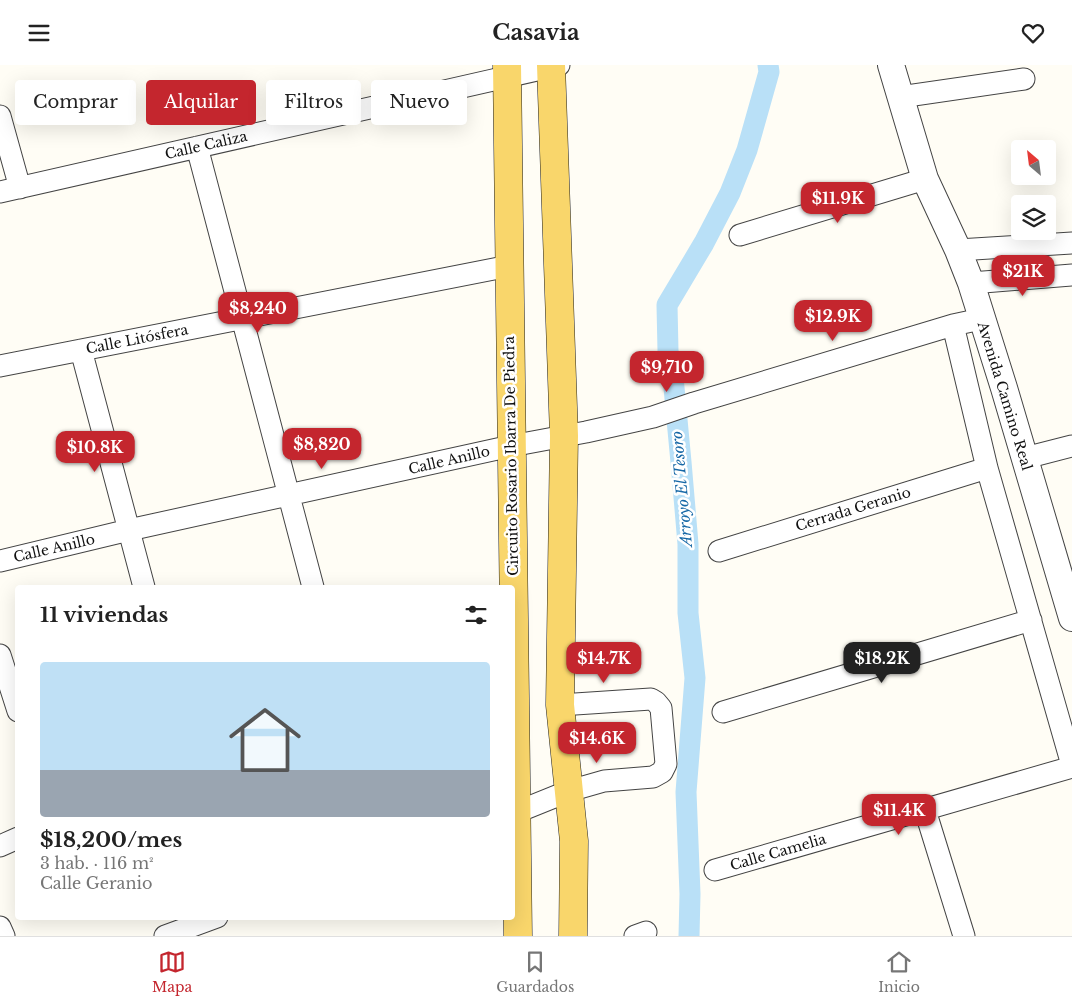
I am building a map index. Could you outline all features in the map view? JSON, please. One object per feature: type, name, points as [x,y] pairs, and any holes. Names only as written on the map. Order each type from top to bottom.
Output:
[{"type":"main road","points":[[554,66],[564,436],[560,705],[574,841],[573,936]]},
{"type":"main road","name":"Circuito Rosario Ibarra De Piedra","points":[[507,71],[513,585]]},
{"type":"main road","name":"Circuito Rosario Ibarra De Piedra","points":[[515,813],[518,936]]},
{"type":"street","name":"Avenida Camino Real","points":[[891,65],[925,179],[958,249],[970,283],[1071,612]]},
{"type":"street","name":"Calle Caliza","points":[[10,190],[197,147],[507,71],[554,66]]},
{"type":"street","points":[[900,97],[1024,79]]},
{"type":"street","points":[[0,116],[10,190]]},
{"type":"street","points":[[197,147],[312,585]]},
{"type":"street","points":[[740,235],[925,179]]},
{"type":"street","points":[[958,249],[1072,243]]},
{"type":"street","name":"Calle Litósfera","points":[[0,366],[509,266]]},
{"type":"street","points":[[970,283],[1072,275]]},
{"type":"street","name":"Calle Anillo","points":[[0,561],[129,530],[511,446],[653,417],[953,325],[981,319]]},
{"type":"street","name":"Avenida Camino Real","points":[[953,325],[987,468],[1072,766]]},
{"type":"street","points":[[81,350],[143,585]]},
{"type":"street","points":[[1025,458],[1072,446]]},
{"type":"street","name":"Cerrada Geranio","points":[[719,551],[987,468]]},
{"type":"street","points":[[723,712],[1031,621]]},
{"type":"street","points":[[0,655],[4,681],[15,705]]},
{"type":"street","points":[[515,813],[569,791],[604,781],[653,777],[662,771],[666,764],[661,708],[651,699],[560,705]]},
{"type":"street","name":"Calle Camelia","points":[[716,870],[1072,766]]},
{"type":"street","points":[[925,809],[964,936]]},
{"type":"street","points":[[0,846],[15,839]]},
{"type":"street","points":[[164,936],[209,920]]},
{"type":"street","points":[[0,927],[4,936]]},
{"type":"waterway","name":"Arroyo El Tesoro","points":[[689,936],[690,894],[686,792],[695,678],[688,613],[688,544],[673,377],[668,351],[667,305],[704,243],[730,193],[747,150],[769,72],[768,65]]}]
